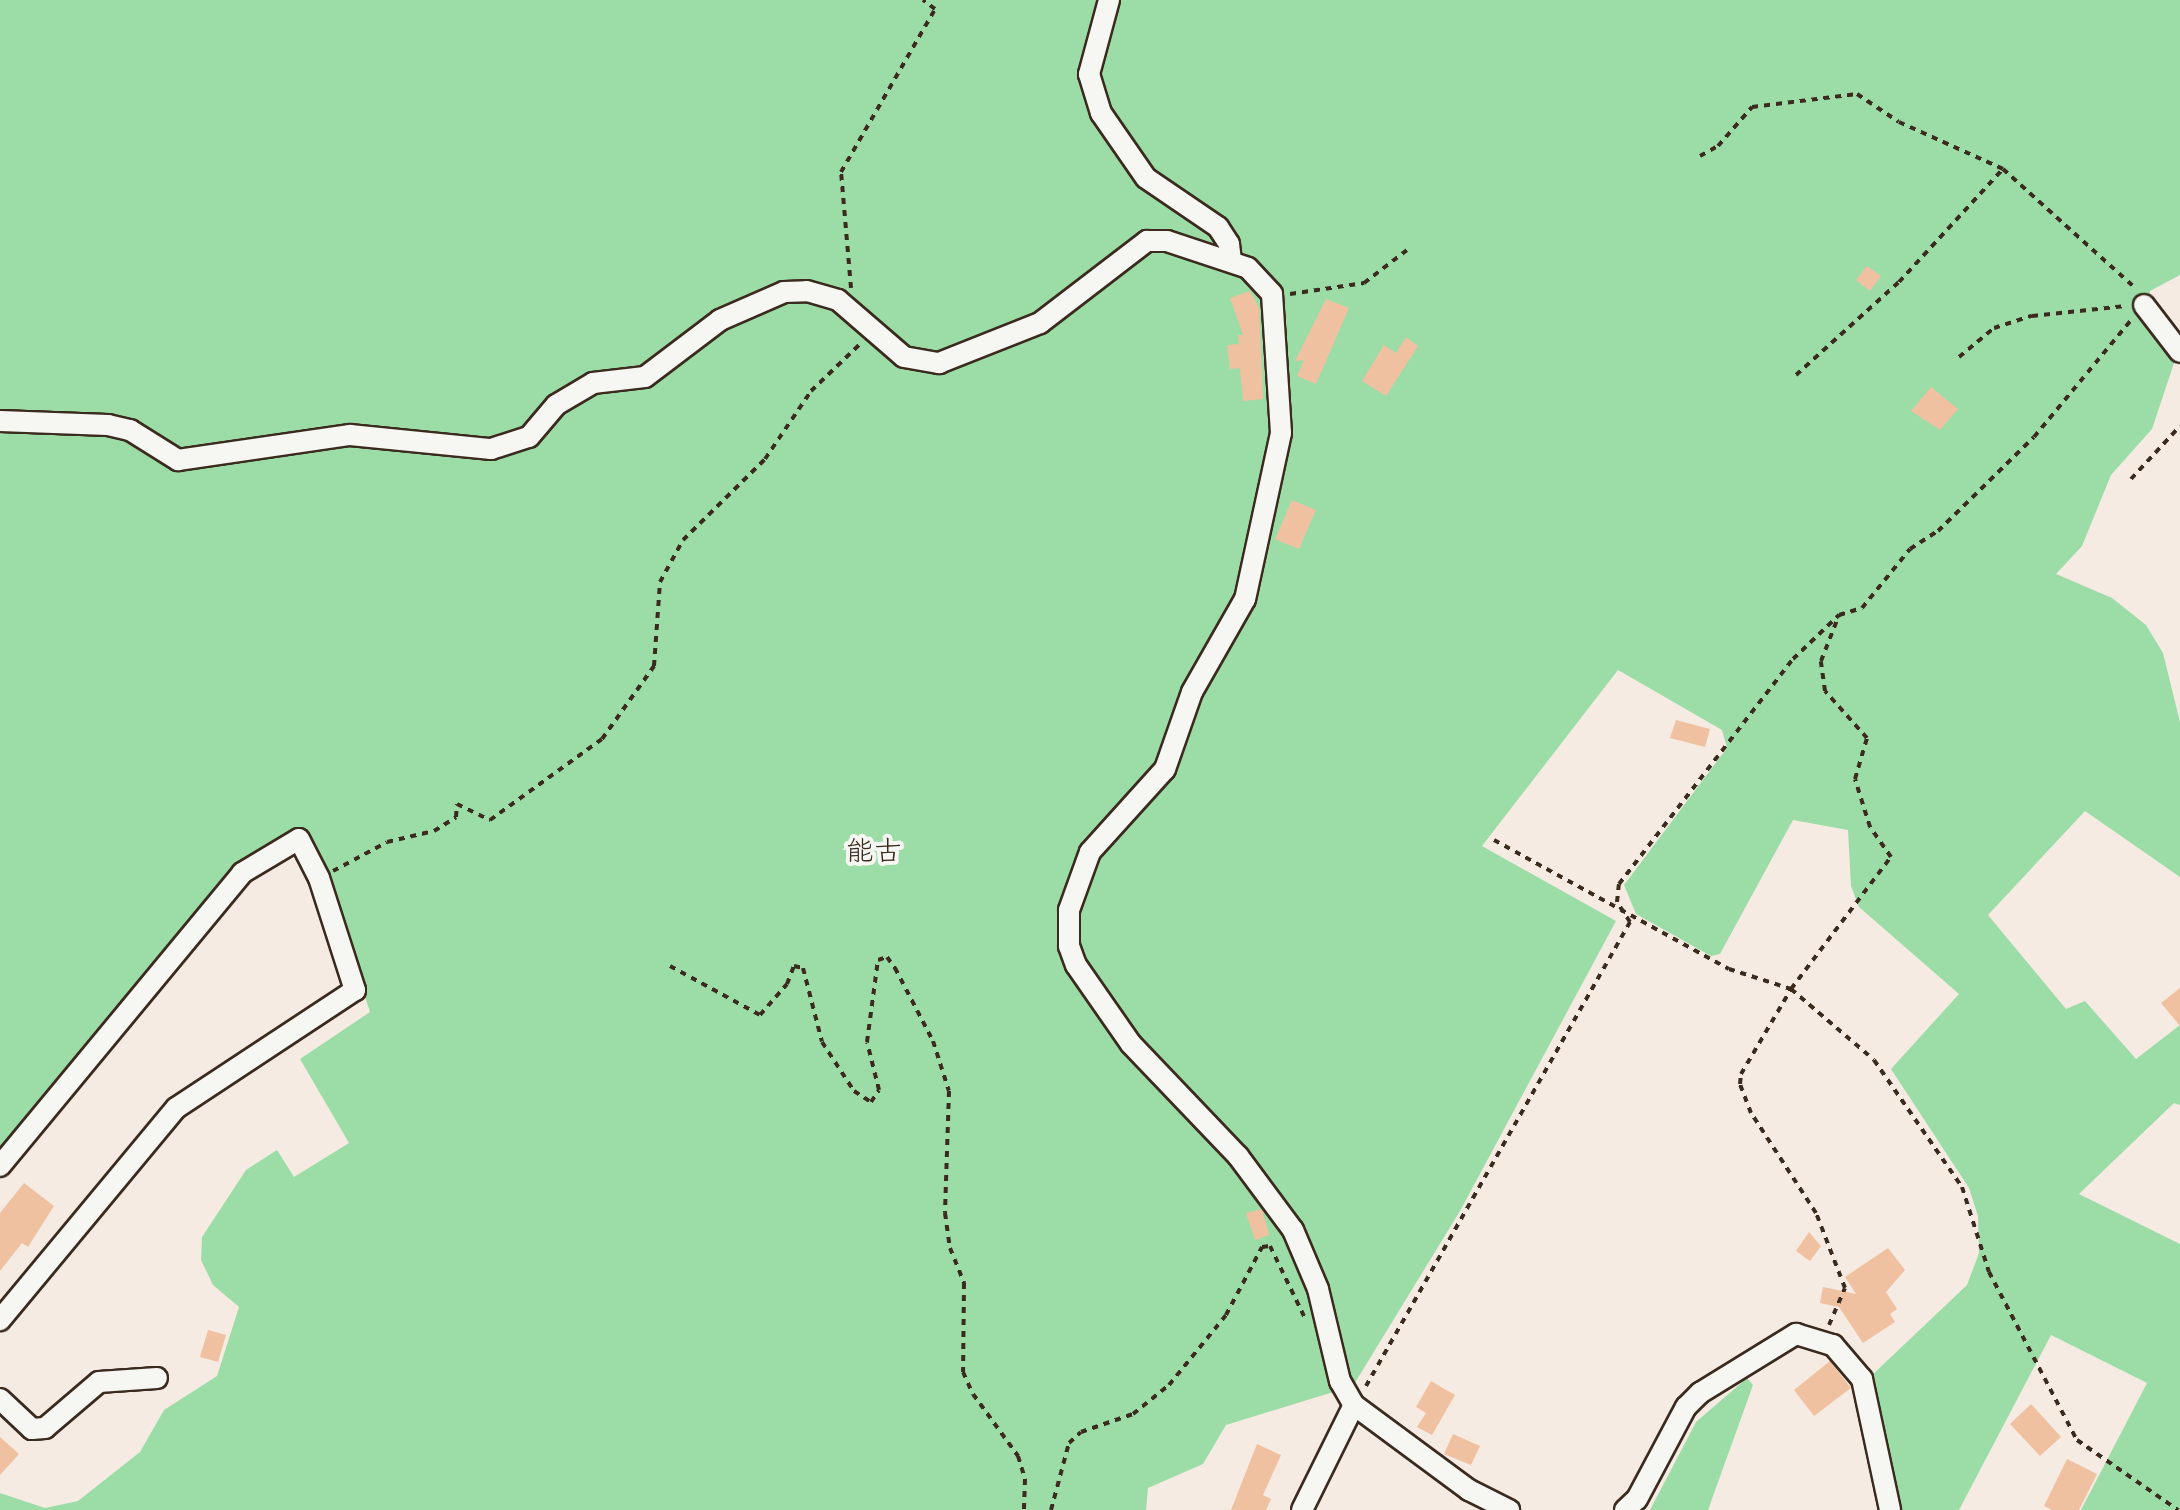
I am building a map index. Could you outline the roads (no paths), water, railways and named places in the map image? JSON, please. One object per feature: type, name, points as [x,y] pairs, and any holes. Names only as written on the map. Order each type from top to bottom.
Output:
[{"type":"street","points":[[1109,0],[1089,74],[1101,113],[1146,178],[1218,227],[1229,244],[1231,261]]},
{"type":"street","points":[[0,421],[108,425],[130,430],[178,460],[350,435],[491,449],[529,437],[556,405],[593,383],[645,377],[694,337],[757,302],[807,291],[848,306],[904,357],[955,360],[1040,323],[1147,241],[1167,241],[1231,261],[1263,278],[1272,294],[1281,433],[1245,599],[1192,692],[1165,769],[1090,852],[1074,892],[1068,926],[1076,965],[1123,1033],[1269,1192],[1309,1262],[1340,1381],[1354,1405],[1469,1490],[1509,1510]]},
{"type":"street","points":[[2144,305],[2180,352]]},
{"type":"street","points":[[0,1166],[242,873],[299,839],[319,878],[355,990],[176,1108],[0,1320]]},
{"type":"street","points":[[1625,1510],[1637,1499],[1686,1407],[1700,1393],[1775,1343],[1796,1334],[1820,1338],[1862,1379],[1890,1510]]},
{"type":"street","points":[[0,1399],[32,1429],[45,1428],[99,1382],[157,1378]]},
{"type":"street","points":[[1302,1510],[1354,1405]]},
{"type":"district","name":"能古","points":[[874,851]]}]
